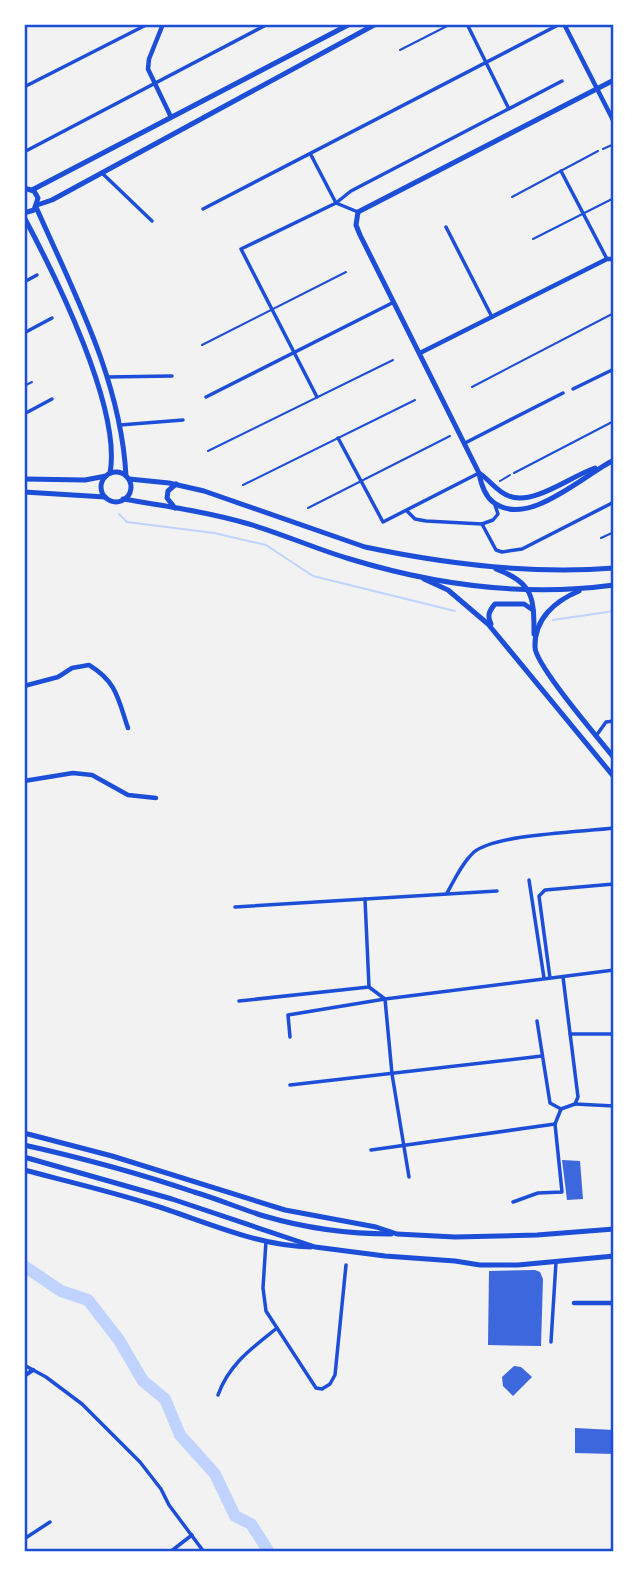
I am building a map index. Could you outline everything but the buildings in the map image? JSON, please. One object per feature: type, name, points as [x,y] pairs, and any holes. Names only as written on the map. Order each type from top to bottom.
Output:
[{"type":"main road","points":[[123,499],[131,488],[127,478],[120,425],[107,377],[89,326],[37,206],[38,198],[27,187],[172,118],[350,24]]},
{"type":"main road","points":[[106,497],[102,488],[113,459],[97,386],[61,290],[24,215],[376,24]]},
{"type":"main road","points":[[614,80],[358,212],[356,225],[479,473],[480,483],[488,499],[500,508],[524,510],[562,492],[614,460]]},
{"type":"main road","points":[[24,230],[37,240]]},
{"type":"main road","points":[[479,473],[507,496],[528,498],[602,466]]},
{"type":"main road","points":[[24,479],[85,480],[118,472],[127,478],[176,484],[204,491],[365,547],[489,567],[580,570],[614,568]]},
{"type":"main road","points":[[175,508],[167,498],[168,491],[176,484]]},
{"type":"main road","points":[[24,492],[106,497],[114,501],[123,499],[217,515],[252,524],[350,559],[418,576],[481,587],[531,591],[614,585]]},
{"type":"main road","points":[[489,567],[511,575],[526,585],[533,599],[534,647],[537,655],[614,758]]},
{"type":"main road","points":[[418,576],[448,590],[488,624],[614,777]]},
{"type":"main road","points":[[534,647],[538,626],[545,613],[564,597],[582,589]]},
{"type":"main road","points":[[494,632],[488,618],[495,604],[524,604],[530,606],[534,612]]},
{"type":"main road","points":[[24,1133],[113,1156],[285,1210],[376,1227],[397,1234]]},
{"type":"main road","points":[[24,1144],[180,1187],[265,1217],[331,1230],[455,1237],[614,1229]]},
{"type":"main road","points":[[24,1157],[172,1199],[315,1247]]},
{"type":"main road","points":[[24,1170],[139,1200],[266,1241],[296,1247],[480,1265],[614,1256]]},
{"type":"street","points":[[24,87],[148,24]]},
{"type":"street","points":[[163,24],[148,64],[154,84],[172,118]]},
{"type":"street","points":[[24,152],[268,24]]},
{"type":"street","points":[[467,24],[508,108]]},
{"type":"street","points":[[203,209],[562,24],[614,122]]},
{"type":"street","points":[[317,397],[241,249],[335,203],[351,191],[562,80]]},
{"type":"street","points":[[311,154],[335,203],[358,212]]},
{"type":"street","points":[[561,171],[607,259]]},
{"type":"street","points":[[102,173],[152,221]]},
{"type":"street","points":[[446,227],[492,317]]},
{"type":"street","points":[[420,353],[607,259],[614,259]]},
{"type":"street","points":[[24,282],[37,275]]},
{"type":"street","points":[[206,397],[394,302]]},
{"type":"street","points":[[24,332],[52,318]]},
{"type":"street","points":[[573,389],[614,369]]},
{"type":"street","points":[[107,377],[172,376]]},
{"type":"street","points":[[464,443],[563,393]]},
{"type":"street","points":[[24,414],[52,399]]},
{"type":"street","points":[[120,425],[183,420]]},
{"type":"street","points":[[338,438],[383,522],[479,473]]},
{"type":"street","points":[[482,524],[496,550],[513,551],[522,549],[614,502]]},
{"type":"street","points":[[407,510],[415,519],[482,524],[493,520],[498,514],[494,503]]},
{"type":"street","points":[[24,686],[58,677],[72,668],[89,666],[106,676],[117,694],[128,728]]},
{"type":"street","points":[[596,736],[606,722],[614,721]]},
{"type":"street","points":[[24,781],[73,773],[92,775],[128,795],[156,798]]},
{"type":"street","points":[[447,893],[466,860],[477,850],[496,842],[614,828]]},
{"type":"street","points":[[529,880],[544,978]]},
{"type":"street","points":[[550,978],[540,896],[545,890],[614,884]]},
{"type":"street","points":[[236,907],[497,891]]},
{"type":"street","points":[[365,900],[369,987]]},
{"type":"street","points":[[290,1037],[288,1015],[384,999],[614,970]]},
{"type":"street","points":[[563,976],[578,1097],[576,1104]]},
{"type":"street","points":[[239,1001],[369,987],[384,999],[392,1074],[409,1177]]},
{"type":"street","points":[[537,1021],[550,1103],[561,1108],[576,1104],[614,1106]]},
{"type":"street","points":[[569,1034],[614,1034]]},
{"type":"street","points":[[290,1085],[542,1056]]},
{"type":"street","points":[[513,1202],[538,1193],[562,1192],[555,1125],[561,1108]]},
{"type":"street","points":[[371,1150],[555,1125]]},
{"type":"street","points":[[266,1241],[263,1299],[266,1311],[317,1388],[321,1389],[331,1384],[335,1374],[346,1265]]},
{"type":"street","points":[[551,1342],[556,1262]]},
{"type":"street","points":[[574,1303],[614,1303]]},
{"type":"street","points":[[218,1395],[222,1383],[238,1360],[276,1328]]},
{"type":"street","points":[[24,1365],[46,1377],[82,1404],[140,1462],[204,1552]]},
{"type":"street","points":[[24,1376],[33,1370]]},
{"type":"street","points":[[24,1539],[50,1522]]},
{"type":"street","points":[[170,1552],[192,1535]]},
{"type":"lane","points":[[400,50],[450,24]]},
{"type":"lane","points":[[512,197],[598,151]]},
{"type":"lane","points":[[533,239],[614,198]]},
{"type":"lane","points":[[202,345],[346,272]]},
{"type":"lane","points":[[472,387],[614,313]]},
{"type":"lane","points":[[208,451],[393,360]]},
{"type":"lane","points":[[24,386],[32,382]]},
{"type":"lane","points":[[243,485],[415,400]]},
{"type":"lane","points":[[514,473],[614,421]]},
{"type":"lane","points":[[308,508],[450,436]]},
{"type":"lane","points":[[601,538],[614,532]]},
{"type":"path","points":[[598,151],[614,144]]},
{"type":"path","points":[[494,485],[514,473]]},
{"type":"waterway","points":[[119,514],[127,522],[214,533],[266,545],[313,576],[455,611]]},
{"type":"waterway","points":[[553,620],[614,611]]},
{"type":"waterway","points":[[24,1266],[61,1291],[88,1300],[119,1340],[143,1381],[165,1399],[180,1435],[215,1474],[235,1516],[251,1524],[269,1552]]}]
